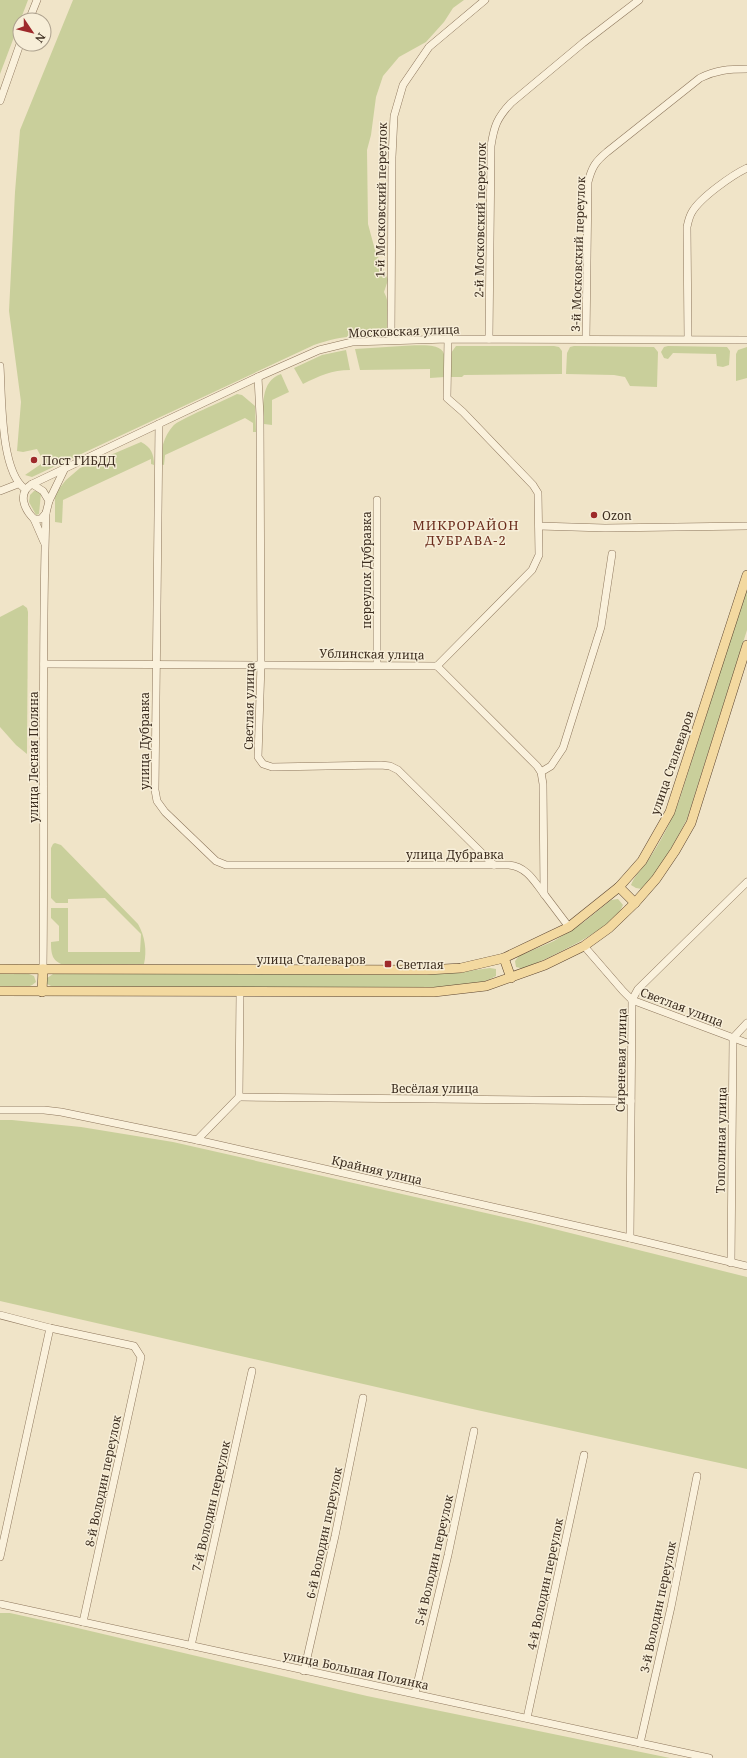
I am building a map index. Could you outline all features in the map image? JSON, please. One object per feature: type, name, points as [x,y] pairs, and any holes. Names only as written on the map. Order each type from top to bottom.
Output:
[{"type":"main road","name":"улица Сталеваров","points":[[0,969],[427,970],[461,968],[504,958],[569,927],[619,887],[642,861],[670,812],[747,575]]},
{"type":"main road","points":[[0,991],[434,992],[486,986],[545,965],[584,946],[609,928],[635,903],[656,879],[675,851],[691,823],[747,647]]},
{"type":"main road","points":[[619,887],[635,903]]},
{"type":"main road","points":[[504,958],[510,978]]},
{"type":"main road","points":[[42,992],[43,970]]},
{"type":"street","points":[[32,12],[37,0]]},
{"type":"street","name":"1-й Московский переулок","points":[[390,340],[392,157],[394,116],[403,85],[429,47],[485,0]]},
{"type":"street","name":"2-й Московский переулок","points":[[489,339],[491,146],[494,127],[500,114],[511,103],[583,43],[639,0]]},
{"type":"street","points":[[0,101],[17,52]]},
{"type":"street","name":"3-й Московский переулок","points":[[586,339],[588,182],[592,169],[598,160],[607,152],[700,78],[712,72],[723,70],[747,70]]},
{"type":"street","points":[[688,339],[687,227],[689,219],[692,211],[712,192],[735,173],[747,168]]},
{"type":"street","points":[[437,666],[532,570],[539,555],[538,493],[533,485],[463,412],[447,398],[448,339]]},
{"type":"street","name":"Московская улица","points":[[32,484],[258,377],[319,350],[352,342],[448,339],[747,340]]},
{"type":"street","points":[[0,366],[4,433],[13,474],[18,484],[25,489]]},
{"type":"street","name":"Светлая улица","points":[[258,377],[260,416],[261,664],[258,757],[264,764],[272,767],[390,766],[398,770],[494,865]]},
{"type":"street","name":"улица Дубравка","points":[[159,424],[155,664],[155,790],[157,801],[190,837],[216,861],[226,864],[518,866],[525,870],[544,894]]},
{"type":"street","points":[[49,501],[43,491],[32,484],[25,489],[23,493],[27,509],[34,520],[41,520],[46,513],[49,501],[65,468]]},
{"type":"street","points":[[0,491],[18,484]]},
{"type":"street","name":"переулок Дубравка","points":[[377,500],[377,665]]},
{"type":"street","name":"улица Лесная Поляна","points":[[43,970],[46,513]]},
{"type":"street","name":"улица Лесная Поляна","points":[[34,520],[45,544]]},
{"type":"street","points":[[539,526],[597,528],[747,526]]},
{"type":"street","points":[[569,927],[544,894],[543,784],[541,772],[551,766],[562,748],[601,627],[612,554]]},
{"type":"street","name":"Ублинская улица","points":[[44,664],[437,666],[541,772]]},
{"type":"street","name":"Сиреневая улица","points":[[630,1238],[632,1000],[638,989],[747,882]]},
{"type":"street","name":"Светлая улица","points":[[584,946],[632,1000],[747,1043]]},
{"type":"street","points":[[197,1140],[239,1097],[240,992]]},
{"type":"street","points":[[733,1038],[747,1024]]},
{"type":"street","name":"Тополиная улица","points":[[731,1263],[733,1038]]},
{"type":"street","name":"Весёлая улица","points":[[239,1097],[631,1101]]},
{"type":"street","name":"Крайняя улица","points":[[0,1110],[44,1110],[61,1112],[197,1140],[747,1266]]},
{"type":"street","points":[[0,1315],[50,1328],[0,1557]]},
{"type":"street","name":"8-й Володин переулок","points":[[50,1328],[134,1346],[141,1357],[83,1622]]},
{"type":"street","name":"7-й Володин переулок","points":[[191,1646],[252,1372]]},
{"type":"street","name":"6-й Володин переулок","points":[[304,1671],[335,1536],[363,1398]]},
{"type":"street","name":"5-й Володин переулок","points":[[415,1693],[448,1555],[474,1431]]},
{"type":"street","name":"4-й Володин переулок","points":[[527,1718],[584,1455]]},
{"type":"street","name":"3-й Володин переулок","points":[[640,1743],[671,1608],[697,1476]]},
{"type":"street","name":"улица Большая Полянка","points":[[0,1604],[709,1758]]},
{"type":"green space","points":[[0,0],[28,0],[23,12],[12,12],[12,42],[0,74]]},
{"type":"green space","points":[[73,0],[464,0],[453,8],[444,22],[426,42],[399,57],[383,76],[376,97],[371,135],[367,150],[368,224],[375,250],[388,280],[384,292],[388,301],[389,312],[385,332],[350,336],[329,340],[314,345],[32,477],[25,475],[44,462],[37,449],[23,452],[17,451],[21,402],[9,311],[15,192],[20,130]]},
{"type":"green space","points":[[432,346],[442,350],[445,360],[445,377],[430,378],[430,369],[360,370],[355,349]]},
{"type":"green space","points":[[456,346],[559,347],[562,351],[562,374],[464,375],[462,377],[450,377],[451,353]]},
{"type":"green space","points":[[570,347],[654,347],[658,352],[657,387],[630,386],[625,377],[614,375],[566,374],[567,353]]},
{"type":"green space","points":[[664,347],[727,347],[730,351],[729,365],[723,367],[717,366],[716,354],[673,353],[668,359],[664,358],[661,352]]},
{"type":"green space","points":[[747,347],[747,378],[736,381],[736,354],[738,350]]},
{"type":"green space","points":[[346,350],[350,370],[326,374],[303,384],[294,368],[322,355]]},
{"type":"green space","points":[[281,374],[289,392],[272,400],[272,425],[264,424],[263,403],[266,388],[274,377]]},
{"type":"green space","points":[[237,394],[242,395],[255,406],[256,432],[253,432],[253,423],[245,418],[165,455],[164,465],[160,464],[163,444],[167,434],[173,426],[193,414]]},
{"type":"green space","points":[[141,442],[151,451],[154,465],[151,464],[151,459],[63,500],[62,523],[55,522],[55,497],[58,490],[66,480],[80,468]]},
{"type":"green space","points":[[34,491],[41,493],[39,514],[36,515],[29,502],[30,495]]},
{"type":"green space","points":[[747,588],[747,630],[687,819],[672,847],[655,873],[642,889],[636,888],[631,885],[636,875],[647,862],[661,840],[679,801]]},
{"type":"green space","points":[[23,605],[27,608],[28,612],[27,754],[16,745],[0,727],[0,617]]},
{"type":"green space","points":[[55,843],[61,845],[138,924],[145,944],[144,964],[65,965],[55,960],[51,950],[51,942],[59,941],[59,926],[51,918],[51,908],[68,908],[68,952],[140,952],[141,934],[105,898],[68,899],[68,903],[56,903],[51,898],[51,848]]},
{"type":"green space","points":[[618,899],[623,905],[617,914],[607,924],[594,933],[564,950],[524,969],[516,967],[515,961],[519,956],[554,941],[584,922],[611,900]]},
{"type":"green space","points":[[490,968],[496,969],[496,976],[483,982],[469,985],[439,987],[53,987],[47,984],[47,978],[53,974],[432,974]]},
{"type":"green space","points":[[0,973],[29,974],[34,976],[36,982],[24,988],[0,987]]},
{"type":"green space","points":[[0,1120],[81,1127],[173,1142],[530,1223],[747,1277],[747,1469],[477,1410],[0,1301]]},
{"type":"green space","points":[[0,1613],[10,1613],[69,1626],[367,1696],[670,1758],[0,1758]]},
{"type":"place","name":"Пост ГИБДД","points":[[34,460]]},
{"type":"place","name":"Ozon","points":[[594,515]]},
{"type":"place","name":"Светлая","points":[[388,964]]},
{"type":"district","name":"МИКРОРАЙОН ДУБРАВА-2","points":[[466,532]]}]
